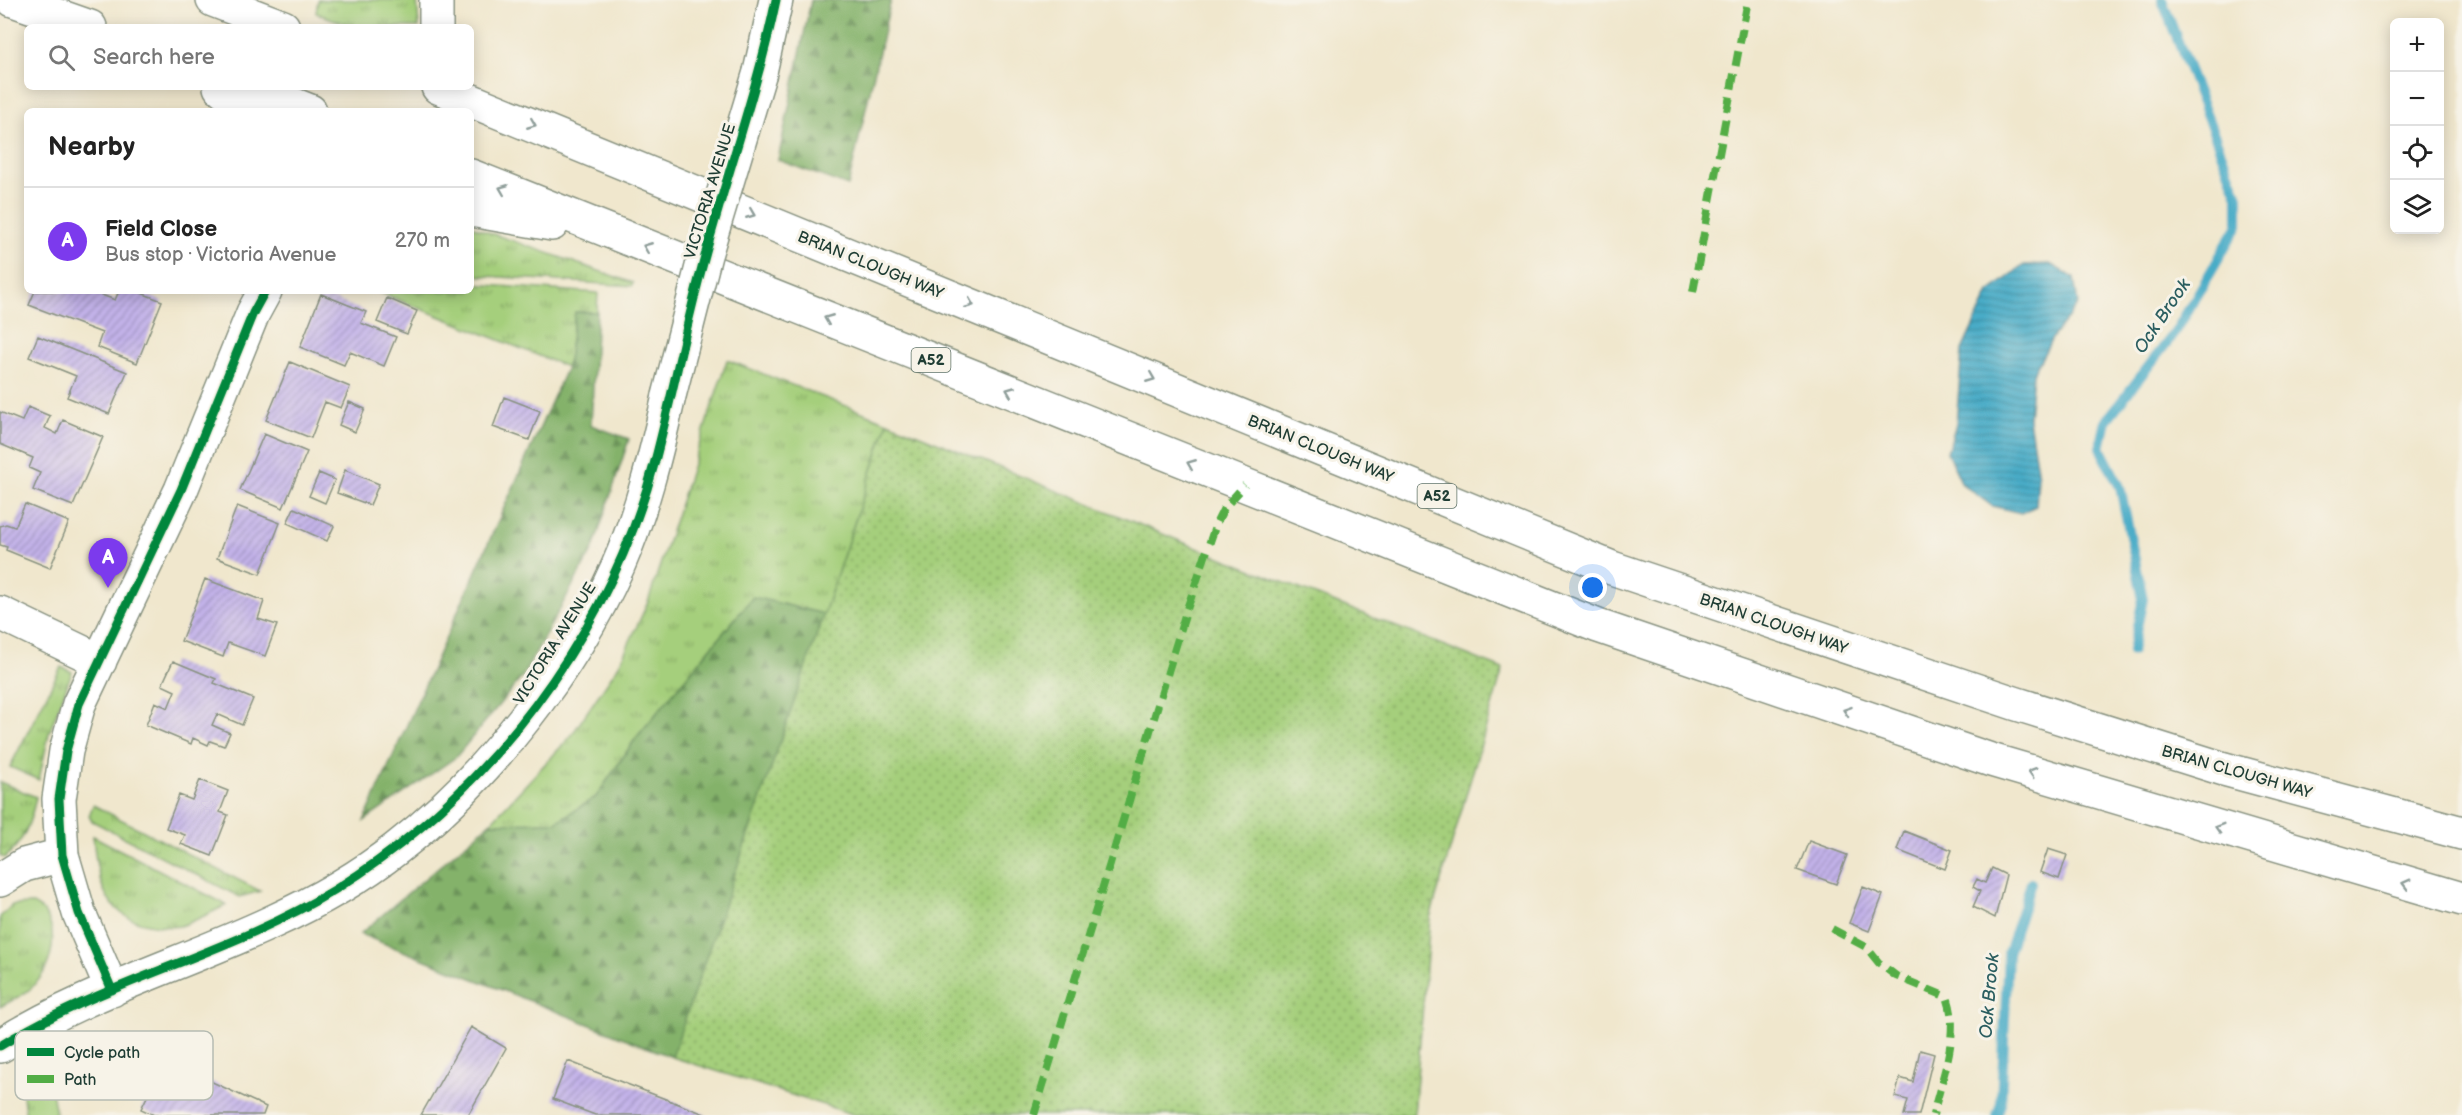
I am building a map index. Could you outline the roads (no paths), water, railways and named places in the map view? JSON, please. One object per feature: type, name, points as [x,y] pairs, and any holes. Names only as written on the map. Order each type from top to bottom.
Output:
[{"type":"main road","points":[[13,0],[81,24]]},
{"type":"main road","points":[[213,0],[275,24]]},
{"type":"main road","points":[[436,0],[436,24]]},
{"type":"main road","name":"VICTORIA AVENUE","points":[[27,1031],[112,990],[271,923],[334,891],[397,848],[454,797],[499,749],[549,685],[595,612],[618,566],[655,461],[705,255],[760,72],[776,0]]},
{"type":"main road","points":[[224,90],[246,108]]},
{"type":"main road","points":[[258,90],[302,108]]},
{"type":"main road","name":"BRIAN CLOUGH WAY","points":[[451,90],[476,96],[1612,568],[2014,703],[2224,769],[2462,833]]},
{"type":"main road","name":"A52","points":[[474,177],[1598,626],[1991,760],[2462,899]]},
{"type":"main road","points":[[474,210],[616,234]]},
{"type":"main road","points":[[112,990],[79,913],[62,855],[58,810],[60,781],[79,704],[181,490],[253,313],[263,294]]},
{"type":"main road","points":[[0,613],[100,661]]},
{"type":"main road","points":[[0,880],[24,865],[62,855]]},
{"type":"main road","name":"VICTORIA AVENUE","points":[[0,1046],[15,1038]]},
{"type":"water","points":[[2050,264],[2074,278],[2078,304],[2053,337],[2033,374],[2029,419],[2038,476],[2036,506],[2021,513],[1992,506],[1962,484],[1947,452],[1956,424],[1962,350],[1989,292],[2024,265]]},
{"type":"waterway","name":"Ock Brook","points":[[2132,651],[2143,599],[2120,487],[2100,448],[2106,421],[2176,331],[2238,225],[2238,196],[2162,0]]},
{"type":"waterway","name":"Ock Brook","points":[[1997,1115],[2001,1104],[2008,953],[2031,883]]},
{"type":"place","name":"Field Close","points":[[108,588]]}]
